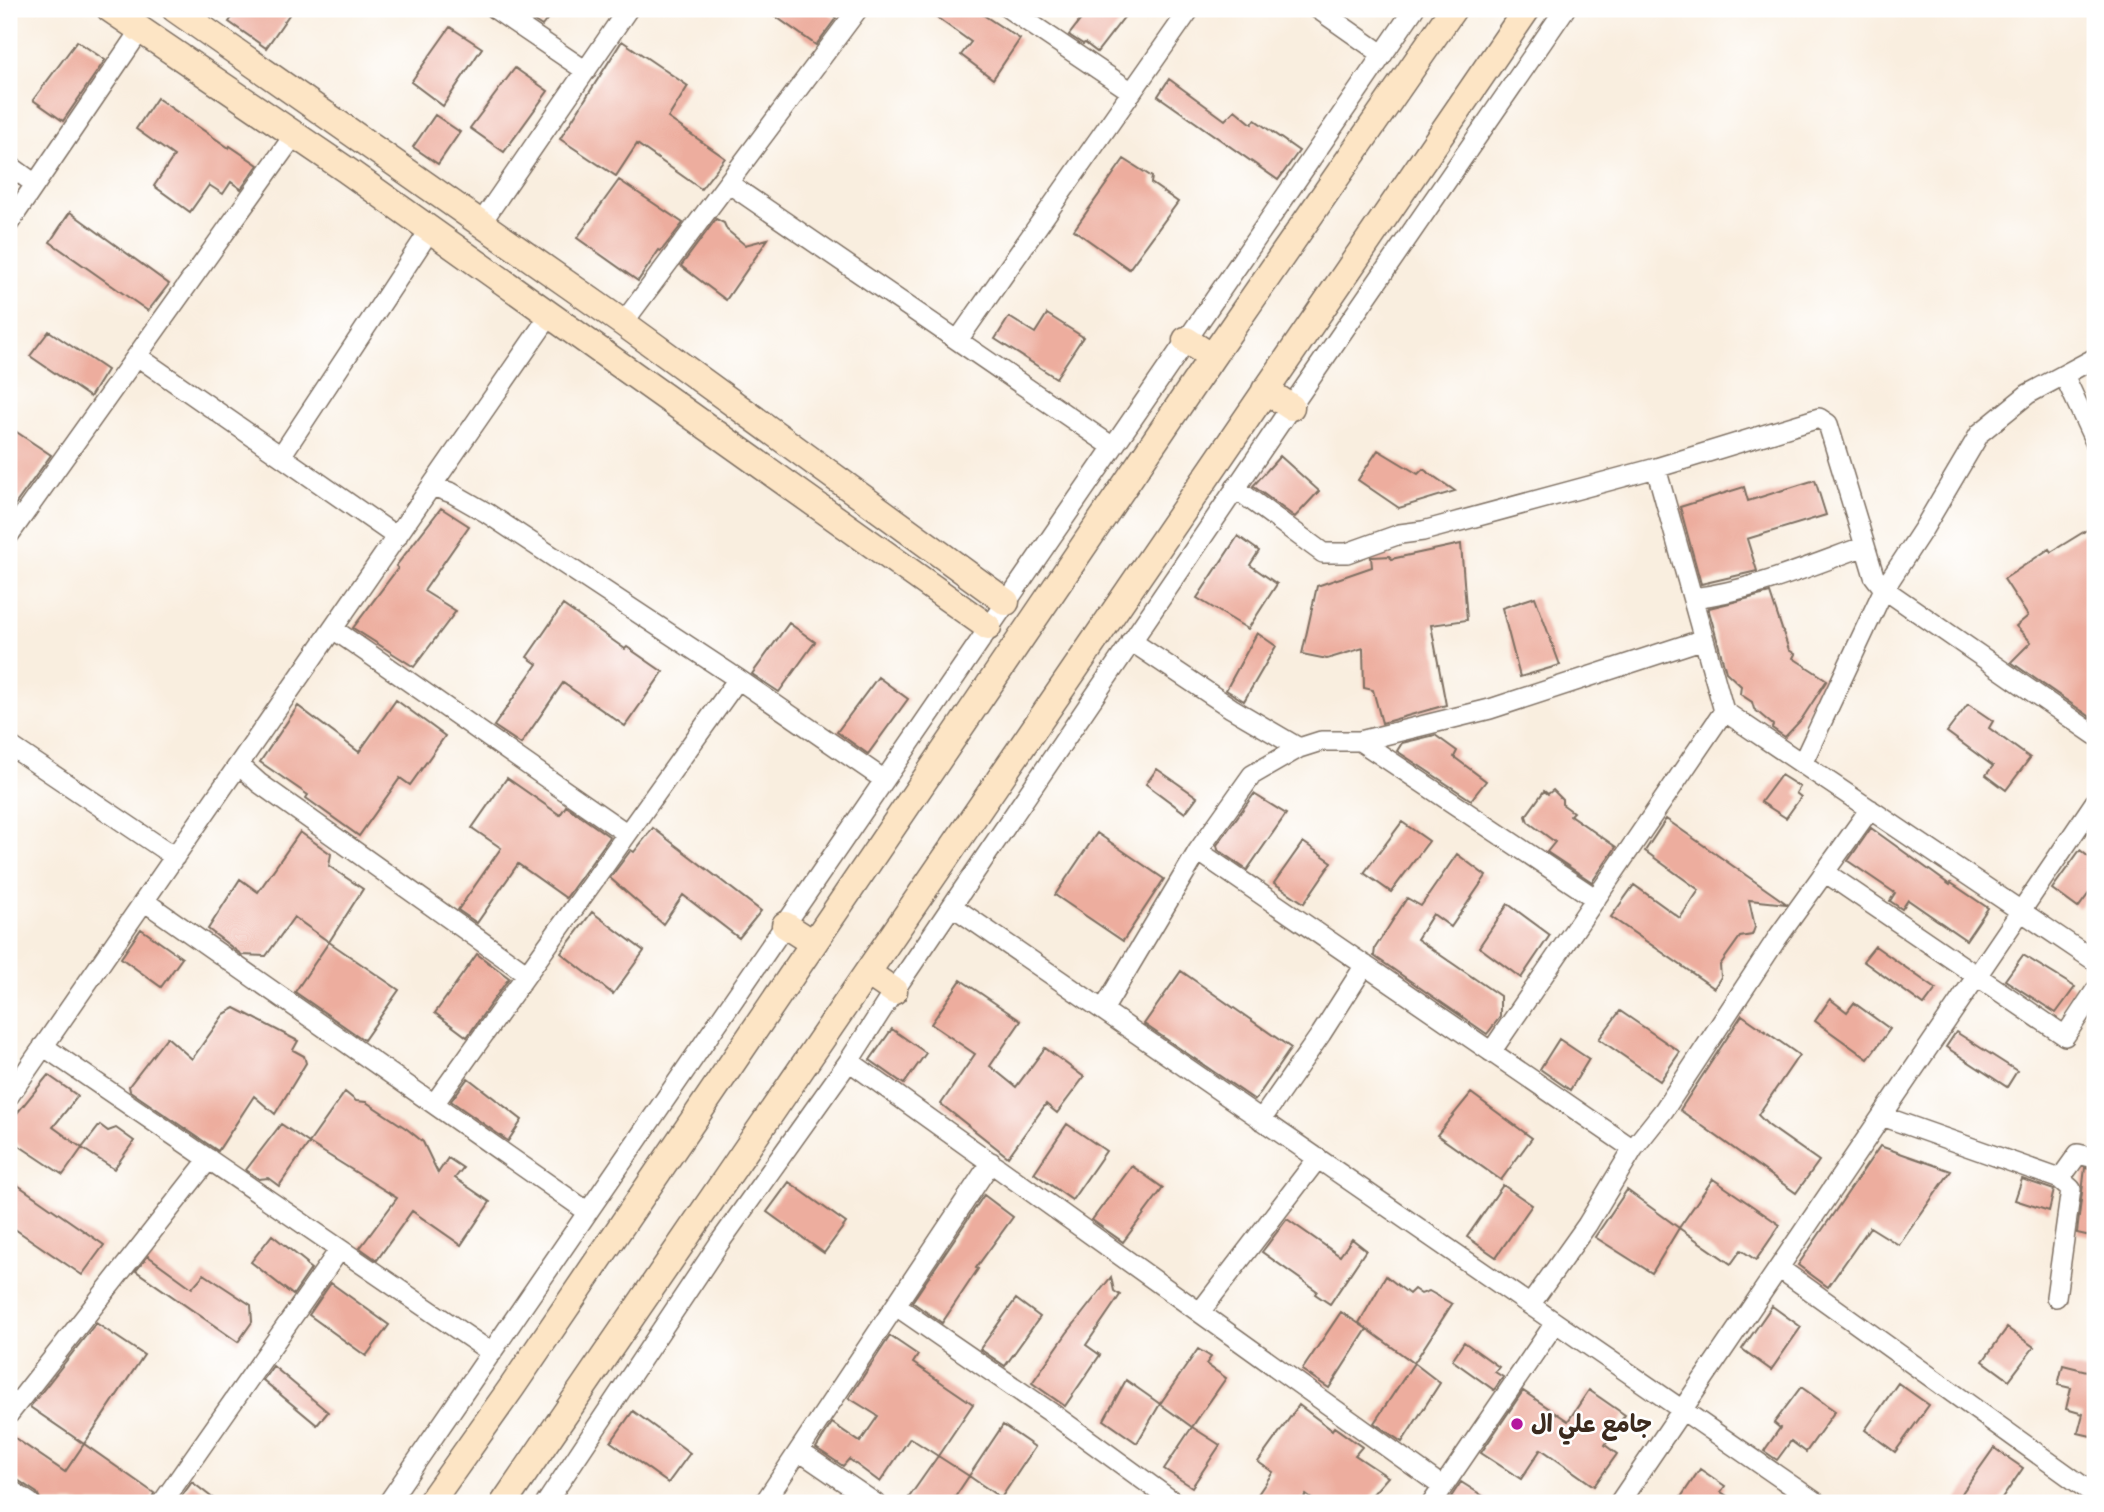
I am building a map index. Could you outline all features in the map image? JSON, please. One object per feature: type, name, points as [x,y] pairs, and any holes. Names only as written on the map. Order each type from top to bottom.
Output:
[{"type":"main road","points":[[110,9],[345,169],[988,627]]},
{"type":"main road","points":[[175,9],[623,323],[1006,602]]},
{"type":"main road","points":[[430,1503],[1212,357],[1453,9]]},
{"type":"main road","points":[[504,1503],[1528,9]]},
{"type":"main road","points":[[345,169],[364,141]]},
{"type":"main road","points":[[1186,340],[1212,357]]},
{"type":"main road","points":[[1265,390],[1290,407]]},
{"type":"main road","points":[[785,925],[813,943]]},
{"type":"main road","points":[[869,974],[894,991]]},
{"type":"street","points":[[495,9],[586,71]]},
{"type":"street","points":[[481,223],[628,9]]},
{"type":"street","points":[[623,323],[858,9]]},
{"type":"street","points":[[1009,9],[1132,92]]},
{"type":"street","points":[[958,340],[1190,9]]},
{"type":"street","points":[[1318,9],[1382,54]]},
{"type":"street","points":[[388,1503],[1413,9]]},
{"type":"street","points":[[553,1501],[720,1242],[849,1061],[1290,407],[1565,9]]},
{"type":"street","points":[[9,223],[141,29]]},
{"type":"street","points":[[9,535],[295,134]]},
{"type":"street","points":[[9,165],[36,184]]},
{"type":"street","points":[[728,183],[1113,447]]},
{"type":"street","points":[[281,456],[430,230]]},
{"type":"street","points":[[9,1096],[550,315]]},
{"type":"street","points":[[137,356],[397,537]]},
{"type":"street","points":[[1802,764],[1884,589],[1980,433],[2028,394],[2095,358]]},
{"type":"street","points":[[2064,375],[2095,442]]},
{"type":"street","points":[[1235,488],[1322,553],[1347,553],[1399,534],[1423,531],[1656,468],[1819,418],[1824,419],[1828,424],[1874,576],[1884,589],[2095,735]]},
{"type":"street","points":[[1656,468],[1724,711],[2095,961]]},
{"type":"street","points":[[432,486],[452,493],[487,513],[738,679],[883,779]]},
{"type":"street","points":[[1693,598],[1716,595],[1773,579],[1865,547]]},
{"type":"street","points":[[333,629],[626,833]]},
{"type":"street","points":[[1103,1010],[1198,851],[1252,775],[1299,748],[1321,741],[1360,741],[1490,709],[1704,639]]},
{"type":"street","points":[[1132,641],[1231,708],[1299,748]]},
{"type":"street","points":[[434,1104],[738,679]]},
{"type":"street","points":[[1491,1052],[1724,711]]},
{"type":"street","points":[[1360,741],[1596,899]]},
{"type":"street","points":[[9,745],[175,856]]},
{"type":"street","points":[[239,765],[258,783],[526,973]]},
{"type":"street","points":[[1619,1503],[2095,802]]},
{"type":"street","points":[[1530,1305],[1587,1225],[1633,1149],[1664,1110],[1778,937],[1870,809]]},
{"type":"street","points":[[1198,851],[1633,1149]]},
{"type":"street","points":[[1826,873],[2065,1036],[2095,991]]},
{"type":"street","points":[[144,901],[588,1212]]},
{"type":"street","points":[[952,906],[1817,1503]]},
{"type":"street","points":[[1261,1120],[1321,1034],[1364,965]]},
{"type":"street","points":[[43,1046],[492,1353]]},
{"type":"street","points":[[849,1061],[1443,1487]]},
{"type":"street","points":[[1882,1116],[2060,1179],[2071,1189],[2056,1297]]},
{"type":"street","points":[[2060,1179],[2078,1154],[2095,1158]]},
{"type":"street","points":[[1200,1312],[1318,1158]]},
{"type":"street","points":[[9,1414],[209,1159]]},
{"type":"street","points":[[764,1503],[991,1162]]},
{"type":"street","points":[[162,1503],[340,1249]]},
{"type":"street","points":[[1779,1268],[2095,1496]]},
{"type":"street","points":[[896,1306],[1053,1414],[1175,1503]]},
{"type":"street","points":[[1432,1503],[1555,1323]]},
{"type":"street","points":[[799,1451],[875,1503]]},
{"type":"street","points":[[9,1489],[30,1503]]},
{"type":"building","points":[[238,9],[293,9],[266,48],[229,22]]},
{"type":"building","points":[[516,9],[555,9],[542,26]]},
{"type":"building","points":[[765,9],[823,9],[836,18],[816,45]]},
{"type":"building","points":[[925,9],[974,9],[1020,39],[993,79],[961,55],[971,42]]},
{"type":"building","points":[[1089,9],[1115,9],[1125,16],[1097,52],[1069,35]]},
{"type":"building","points":[[450,27],[482,48],[443,106],[411,82]]},
{"type":"building","points":[[77,41],[105,60],[63,121],[33,100]]},
{"type":"building","points":[[622,41],[688,86],[668,118],[725,158],[701,189],[637,144],[616,176],[560,139]]},
{"type":"building","points":[[515,68],[548,91],[504,152],[470,128]]},
{"type":"building","points":[[1169,79],[1225,120],[1235,110],[1252,124],[1255,120],[1299,151],[1278,180],[1158,96]]},
{"type":"building","points":[[157,98],[258,165],[241,189],[231,182],[223,194],[209,185],[190,212],[154,186],[174,156],[136,129]]},
{"type":"building","points":[[435,115],[460,132],[438,164],[413,147]]},
{"type":"building","points":[[1124,159],[1152,177],[1151,183],[1178,202],[1129,269],[1074,230]]},
{"type":"building","points":[[619,180],[683,223],[661,251],[659,250],[638,281],[577,238]]},
{"type":"building","points":[[70,212],[169,284],[148,311],[50,242]]},
{"type":"building","points":[[716,219],[724,223],[727,230],[745,245],[768,239],[726,300],[681,266]]},
{"type":"building","points":[[1047,314],[1083,337],[1056,378],[995,339],[1009,317],[1035,333]]},
{"type":"building","points":[[49,331],[107,370],[90,397],[30,356]]},
{"type":"building","points":[[9,427],[51,455],[9,513]]},
{"type":"building","points":[[1378,450],[1418,474],[1423,469],[1455,491],[1399,508],[1358,480]]},
{"type":"building","points":[[1280,456],[1319,491],[1295,517],[1253,486]]},
{"type":"building","points":[[1815,480],[1826,515],[1747,539],[1757,571],[1701,584],[1680,507],[1744,487],[1748,501]]},
{"type":"building","points":[[441,508],[469,526],[424,591],[456,611],[414,667],[353,628]]},
{"type":"building","points":[[2095,525],[2095,720],[2011,662],[2031,642],[2016,626],[2028,616],[2004,579],[2049,549],[2051,552]]},
{"type":"building","points":[[1238,536],[1259,551],[1250,565],[1277,584],[1248,629],[1197,598]]},
{"type":"building","points":[[1461,544],[1467,620],[1431,625],[1446,705],[1382,723],[1373,690],[1364,688],[1363,648],[1327,659],[1302,654],[1317,586],[1372,567],[1371,557],[1390,556],[1391,559]]},
{"type":"building","points":[[1770,593],[1789,650],[1795,654],[1793,658],[1827,680],[1801,720],[1785,737],[1754,709],[1752,702],[1740,694],[1741,686],[1726,672],[1709,611],[1709,608]]},
{"type":"building","points":[[1535,597],[1560,665],[1520,677],[1502,608]]},
{"type":"building","points":[[563,605],[663,672],[625,726],[563,683],[521,744],[494,726],[537,664],[527,657]]},
{"type":"building","points":[[789,623],[815,642],[779,692],[752,674]]},
{"type":"building","points":[[1257,633],[1276,646],[1244,701],[1226,690]]},
{"type":"building","points":[[878,677],[908,699],[868,754],[837,732]]},
{"type":"building","points":[[396,700],[445,736],[410,785],[400,778],[359,836],[306,798],[308,795],[260,762],[298,706],[359,752]]},
{"type":"building","points":[[1968,704],[1993,721],[1989,728],[2030,758],[2006,790],[1986,775],[1993,766],[1947,732]]},
{"type":"building","points":[[1435,735],[1457,751],[1454,757],[1486,781],[1471,800],[1397,751],[1402,743]]},
{"type":"building","points":[[1157,769],[1197,797],[1185,813],[1146,784]]},
{"type":"building","points":[[1781,775],[1800,787],[1796,793],[1801,797],[1786,818],[1761,802]]},
{"type":"building","points":[[507,778],[560,815],[566,806],[610,837],[566,898],[518,864],[477,923],[458,910],[501,848],[472,828]]},
{"type":"building","points":[[1553,790],[1562,799],[1562,804],[1573,812],[1570,815],[1616,847],[1592,882],[1547,852],[1555,842],[1528,822],[1526,816],[1544,791],[1548,794]]},
{"type":"building","points":[[1254,794],[1286,814],[1247,870],[1218,850],[1217,845]]},
{"type":"building","points":[[1666,819],[1787,904],[1749,900],[1755,927],[1752,935],[1740,937],[1720,965],[1721,977],[1714,988],[1611,917],[1634,885],[1680,918],[1699,890],[1645,851]]},
{"type":"building","points":[[1402,822],[1429,841],[1391,892],[1364,873]]},
{"type":"building","points":[[653,828],[761,911],[739,938],[683,895],[663,924],[610,878],[631,850],[634,852]]},
{"type":"building","points":[[1871,828],[1950,885],[1951,883],[1988,908],[1966,940],[1908,900],[1902,909],[1890,901],[1895,893],[1848,861]]},
{"type":"building","points":[[300,832],[331,854],[329,866],[363,889],[329,942],[294,917],[266,956],[242,955],[208,929],[240,879],[258,892]]},
{"type":"building","points":[[1097,833],[1164,879],[1123,941],[1055,895]]},
{"type":"building","points":[[1303,842],[1332,862],[1304,903],[1274,883]]},
{"type":"building","points":[[2080,850],[2095,862],[2095,885],[2078,908],[2052,889]]},
{"type":"building","points":[[1457,854],[1486,876],[1451,927],[1433,914],[1417,939],[1500,996],[1500,1017],[1487,1034],[1374,956],[1375,948],[1407,898],[1421,906]]},
{"type":"building","points":[[1508,904],[1550,935],[1521,978],[1479,947]]},
{"type":"building","points":[[592,912],[644,951],[613,994],[561,953]]},
{"type":"building","points":[[141,929],[182,958],[161,987],[121,958]]},
{"type":"building","points":[[329,942],[399,990],[364,1040],[295,992]]},
{"type":"building","points":[[1875,946],[1936,989],[1924,1005],[1863,961]]},
{"type":"building","points":[[477,954],[509,978],[467,1037],[435,1013]]},
{"type":"building","points":[[2023,955],[2075,987],[2056,1013],[2005,980]]},
{"type":"building","points":[[1181,971],[1291,1048],[1255,1100],[1144,1024]]},
{"type":"building","points":[[961,980],[1021,1021],[990,1066],[1016,1087],[1045,1048],[1084,1077],[1057,1113],[1046,1104],[1008,1157],[941,1104],[975,1054],[931,1024]]},
{"type":"building","points":[[1830,999],[1847,1012],[1854,1003],[1890,1029],[1868,1059],[1815,1021]]},
{"type":"building","points":[[235,1008],[298,1041],[293,1050],[304,1056],[306,1063],[275,1114],[254,1096],[218,1151],[130,1091],[129,1086],[167,1037],[192,1059],[224,1014]]},
{"type":"building","points":[[1620,1011],[1680,1052],[1660,1081],[1599,1039]]},
{"type":"building","points":[[1742,1015],[1799,1055],[1758,1115],[1819,1161],[1796,1193],[1680,1110]]},
{"type":"building","points":[[892,1029],[926,1053],[904,1084],[870,1060]]},
{"type":"building","points":[[1956,1032],[2017,1071],[2007,1087],[1946,1047]]},
{"type":"building","points":[[1559,1039],[1589,1059],[1570,1090],[1540,1069]]},
{"type":"building","points":[[48,1075],[78,1096],[53,1127],[82,1148],[63,1175],[9,1139],[9,1123]]},
{"type":"building","points":[[468,1078],[522,1120],[508,1141],[451,1101]]},
{"type":"building","points":[[345,1092],[356,1101],[366,1102],[423,1142],[438,1173],[448,1158],[463,1168],[455,1178],[490,1202],[461,1245],[412,1211],[377,1260],[360,1248],[397,1198],[309,1143]]},
{"type":"building","points":[[1471,1093],[1532,1138],[1501,1180],[1437,1135]]},
{"type":"building","points":[[281,1124],[309,1143],[279,1186],[268,1178],[259,1179],[246,1170]]},
{"type":"building","points":[[1067,1124],[1106,1151],[1072,1200],[1034,1173]]},
{"type":"building","points":[[100,1125],[108,1131],[116,1128],[134,1141],[114,1169],[82,1148]]},
{"type":"building","points":[[1880,1146],[1951,1171],[1899,1245],[1870,1227],[1828,1287],[1798,1265]]},
{"type":"building","points":[[1132,1166],[1163,1188],[1123,1242],[1092,1220]]},
{"type":"building","points":[[2085,1168],[2095,1170],[2095,1237],[2077,1233]]},
{"type":"building","points":[[9,1179],[104,1245],[82,1275],[9,1225]]},
{"type":"building","points":[[1713,1179],[1780,1225],[1756,1260],[1741,1250],[1731,1264],[1679,1228]]},
{"type":"building","points":[[2022,1179],[2054,1190],[2049,1211],[2015,1200]]},
{"type":"building","points":[[789,1182],[846,1223],[824,1253],[767,1212]]},
{"type":"building","points":[[1503,1185],[1532,1205],[1496,1257],[1467,1237]]},
{"type":"building","points":[[1627,1190],[1679,1228],[1652,1273],[1595,1237]]},
{"type":"building","points":[[984,1195],[1013,1217],[976,1268],[978,1269],[942,1323],[912,1302]]},
{"type":"building","points":[[1287,1219],[1340,1256],[1352,1239],[1366,1250],[1330,1304],[1315,1294],[1317,1291],[1262,1252]]},
{"type":"building","points":[[272,1235],[311,1269],[293,1295],[251,1262]]},
{"type":"building","points":[[148,1256],[192,1288],[204,1274],[251,1305],[252,1322],[238,1342],[136,1271]]},
{"type":"building","points":[[1386,1276],[1409,1294],[1414,1289],[1421,1294],[1429,1291],[1452,1304],[1414,1363],[1359,1323]]},
{"type":"building","points":[[1111,1277],[1114,1291],[1120,1295],[1086,1345],[1100,1355],[1065,1406],[1032,1383]]},
{"type":"building","points":[[331,1283],[389,1325],[366,1356],[309,1315]]},
{"type":"building","points":[[1016,1299],[1040,1317],[1005,1366],[980,1349]]},
{"type":"building","points":[[1772,1306],[1801,1327],[1771,1370],[1742,1349]]},
{"type":"building","points":[[1341,1312],[1367,1329],[1329,1388],[1302,1370]]},
{"type":"building","points":[[96,1323],[144,1355],[84,1444],[30,1407]]},
{"type":"building","points":[[2007,1328],[2034,1347],[2009,1380],[1983,1361]]},
{"type":"building","points":[[890,1336],[918,1355],[913,1363],[973,1404],[938,1456],[910,1438],[880,1482],[849,1459],[843,1466],[816,1448],[832,1423],[860,1442],[878,1416],[849,1398]]},
{"type":"building","points":[[1464,1342],[1499,1367],[1495,1372],[1503,1377],[1494,1390],[1452,1360]]},
{"type":"building","points":[[1198,1349],[1211,1357],[1206,1364],[1226,1378],[1192,1427],[1160,1404]]},
{"type":"building","points":[[1414,1363],[1440,1383],[1402,1442],[1374,1423]]},
{"type":"building","points":[[2063,1365],[2095,1373],[2095,1437],[2078,1433],[2083,1414],[2066,1409],[2071,1388],[2058,1385]]},
{"type":"building","points":[[273,1366],[328,1412],[317,1425],[263,1380]]},
{"type":"building","points":[[1126,1380],[1160,1404],[1137,1443],[1104,1420]]},
{"type":"building","points":[[1898,1383],[1929,1405],[1895,1452],[1865,1430]]},
{"type":"building","points":[[1801,1387],[1835,1411],[1806,1452],[1791,1441],[1777,1460],[1764,1451],[1780,1428],[1774,1423]]},
{"type":"building","points":[[1589,1390],[1625,1415],[1605,1445],[1617,1454],[1594,1486],[1541,1449],[1521,1479],[1481,1453],[1523,1391],[1568,1421]]},
{"type":"building","points":[[1299,1405],[1332,1430],[1334,1427],[1362,1447],[1355,1455],[1388,1477],[1365,1503],[1317,1503],[1306,1495],[1300,1503],[1252,1503],[1273,1472],[1258,1462]]},
{"type":"building","points":[[633,1411],[690,1453],[668,1483],[611,1442]]},
{"type":"building","points":[[1003,1425],[1035,1447],[1001,1498],[969,1476]]},
{"type":"building","points":[[1192,1427],[1220,1445],[1192,1487],[1164,1469]]},
{"type":"building","points":[[9,1434],[65,1472],[84,1444],[154,1493],[150,1503],[42,1503],[37,1493],[9,1477]]},
{"type":"building","points":[[1994,1448],[2023,1468],[1999,1503],[1955,1503]]},
{"type":"building","points":[[938,1456],[969,1476],[951,1503],[905,1503]]},
{"type":"building","points":[[1700,1469],[1725,1486],[1721,1492],[1738,1503],[1677,1503]]},
{"type":"building","points":[[192,1482],[219,1503],[177,1503]]},
{"type":"building","points":[[1461,1482],[1494,1503],[1460,1503],[1451,1497]]},
{"type":"place","name":"جامع علي ال","points":[[1517,1424]]}]
